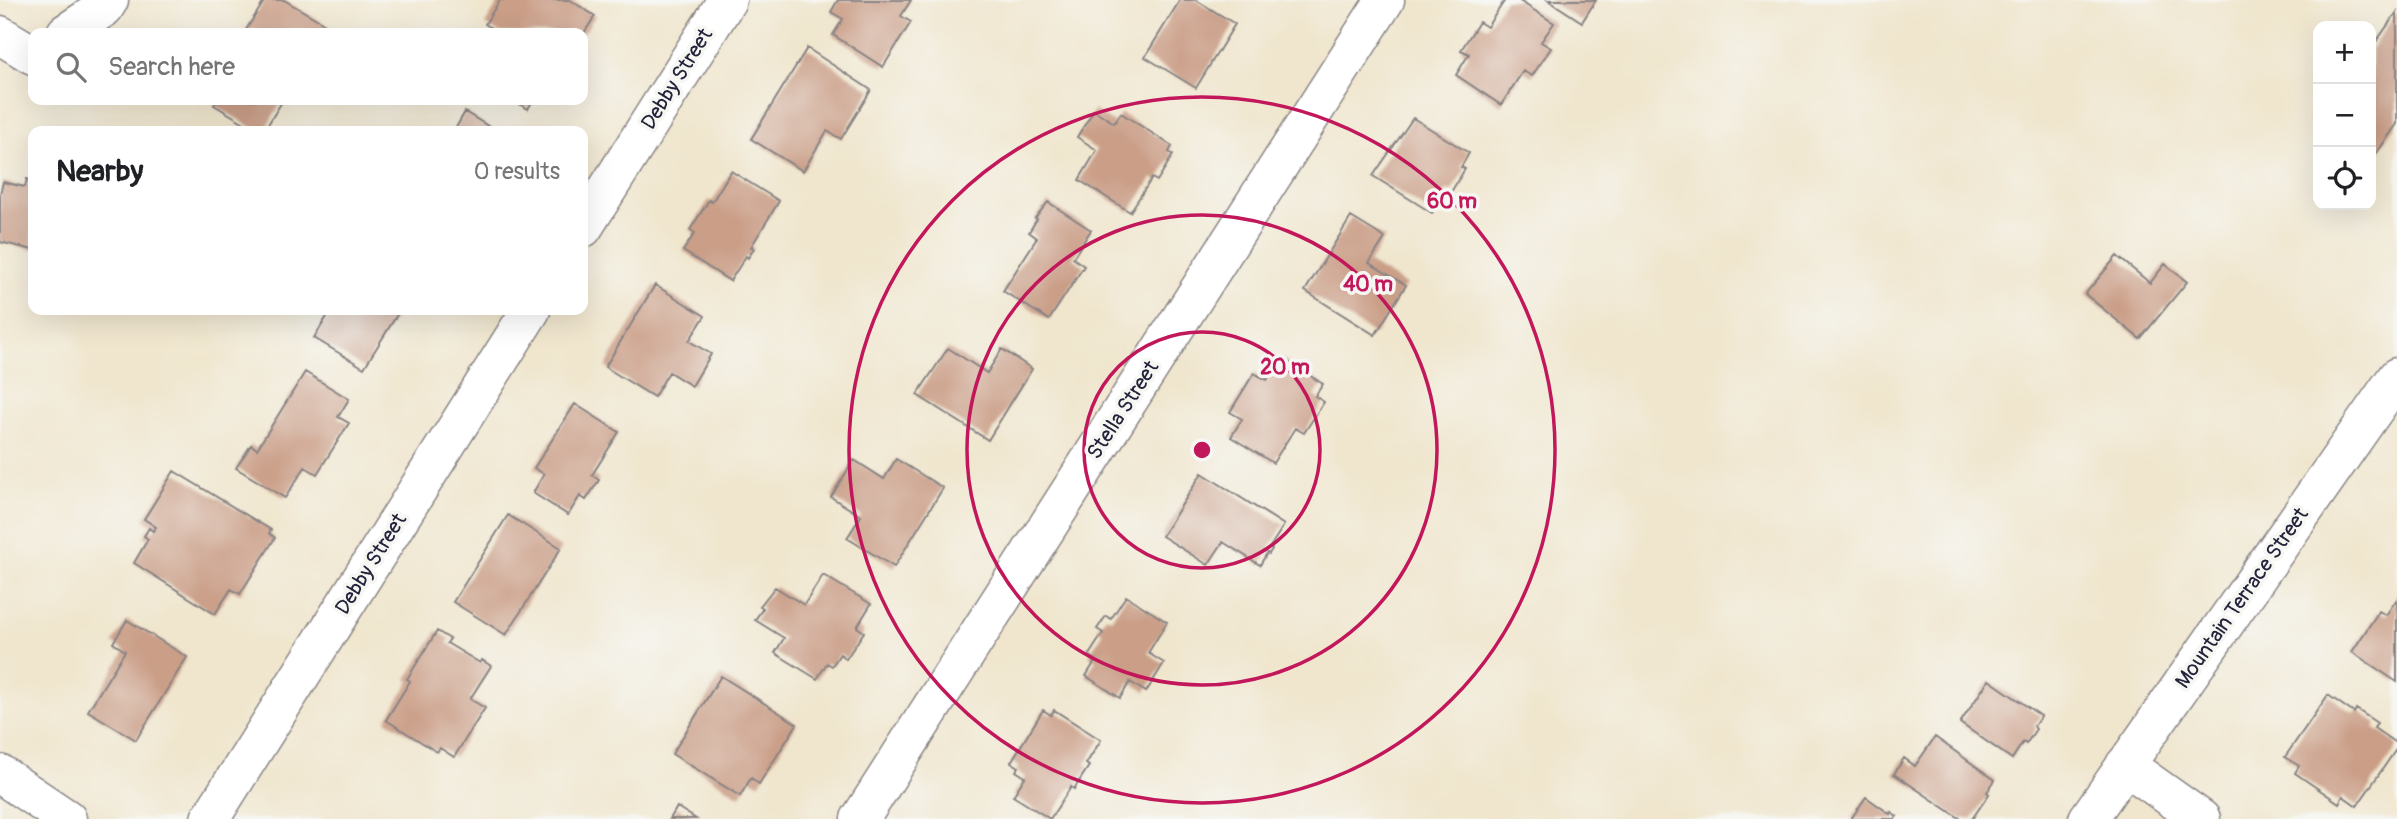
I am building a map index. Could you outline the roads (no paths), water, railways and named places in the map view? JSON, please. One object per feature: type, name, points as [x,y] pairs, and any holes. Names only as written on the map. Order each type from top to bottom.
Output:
[{"type":"street","points":[[74,28],[104,8],[109,0]]},
{"type":"street","name":"Debby Street","points":[[588,220],[727,0]]},
{"type":"street","name":"Stella Street","points":[[860,819],[1385,0]]},
{"type":"street","points":[[0,35],[28,52]]},
{"type":"street","name":"Debby Street","points":[[210,819],[528,315]]},
{"type":"street","name":"Mountain Terrace Street","points":[[2088,819],[2397,377]]},
{"type":"street","points":[[2125,765],[2201,819]]},
{"type":"street","points":[[0,774],[68,819]]}]
